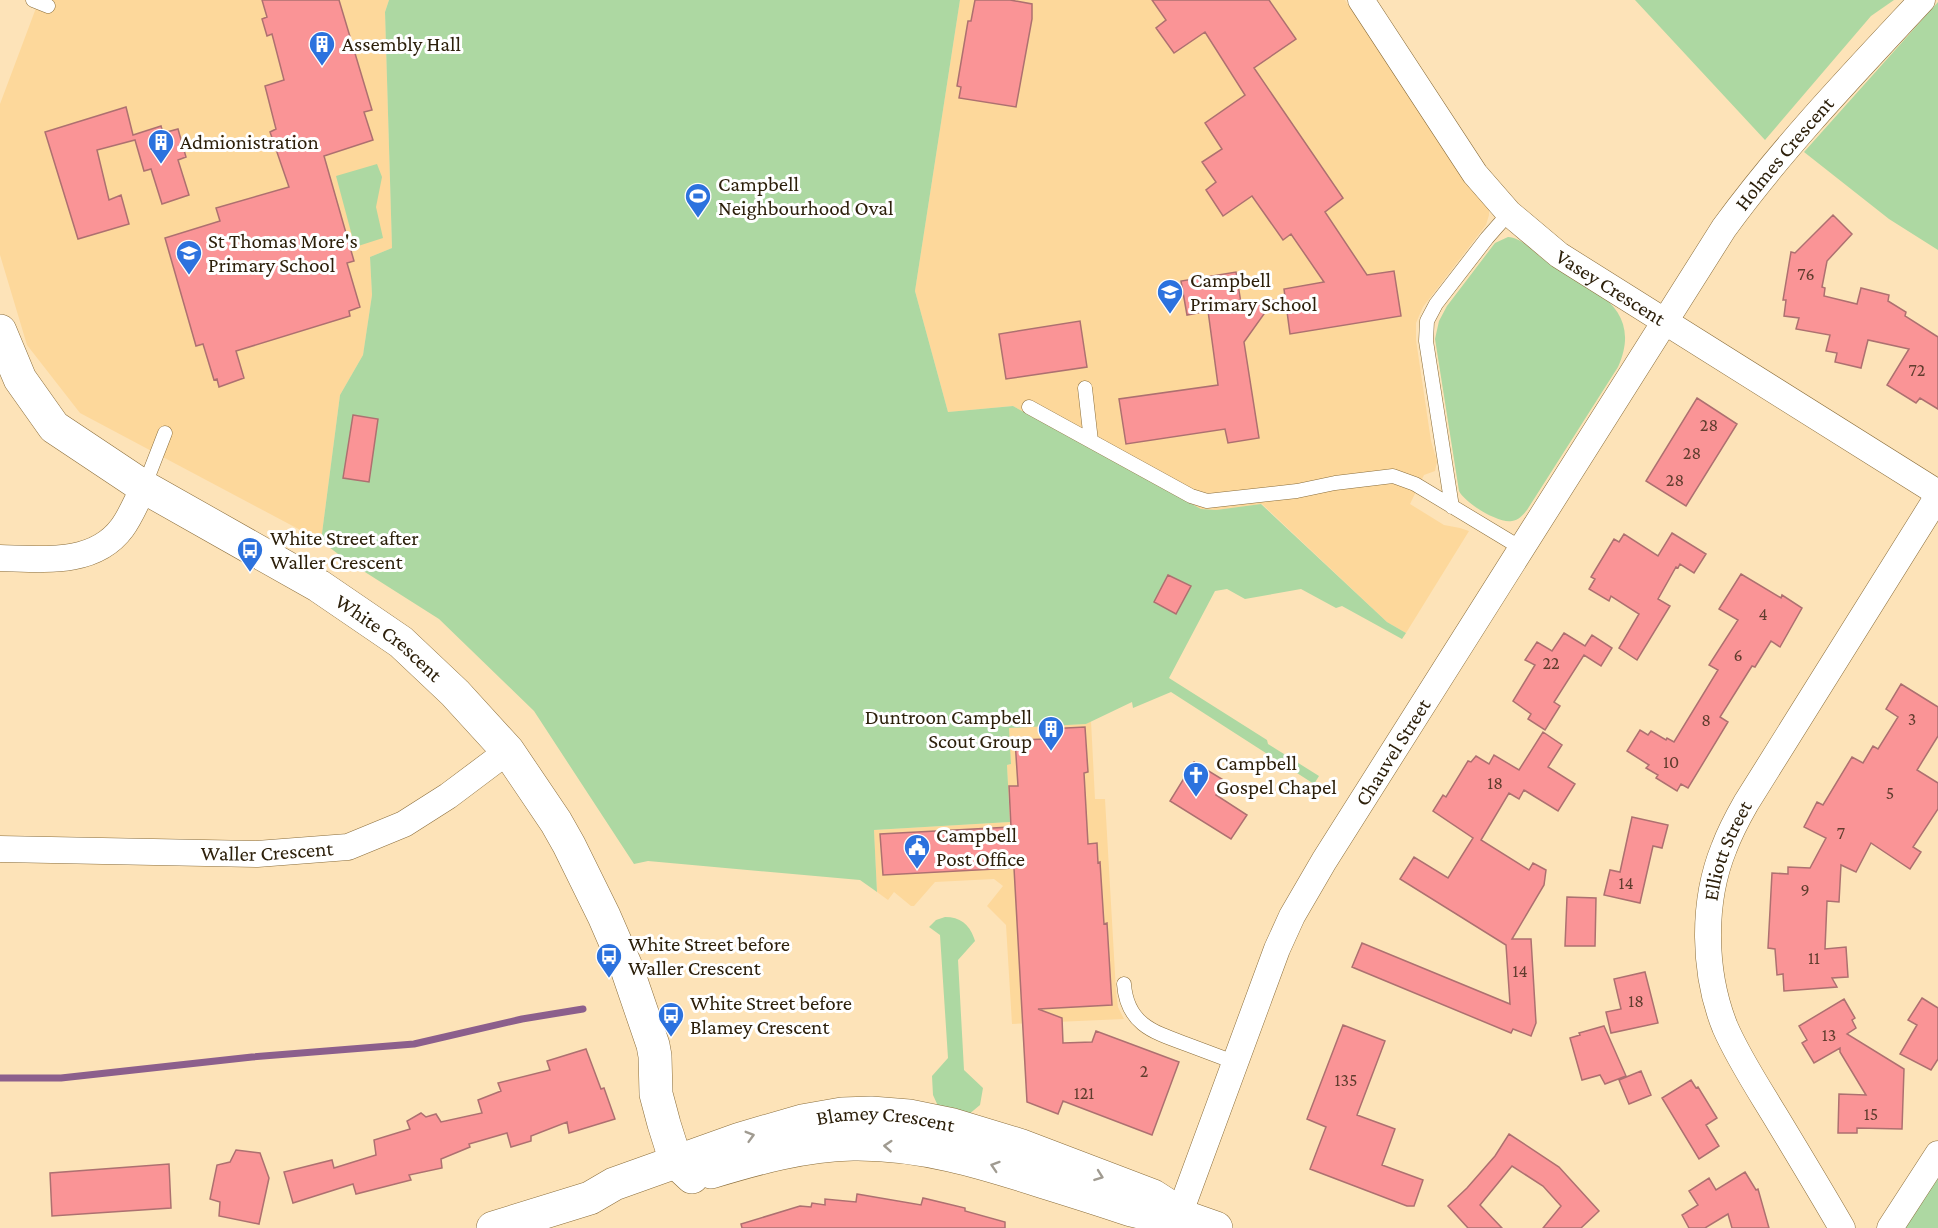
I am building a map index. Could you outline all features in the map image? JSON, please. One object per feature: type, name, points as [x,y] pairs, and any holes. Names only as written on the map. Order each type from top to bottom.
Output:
[{"type":"street","name":"Vasey Crescent","points":[[1361,0],[1475,174],[1509,213],[1559,255],[1938,494]]},
{"type":"street","name":"Holmes Crescent","points":[[1665,320],[1744,201],[1806,128],[1922,0]]},
{"type":"street","name":"Chauvel Street","points":[[1179,1215],[1277,949],[1303,897],[1665,320]]},
{"type":"street","name":"White Crescent","points":[[0,331],[20,379],[54,427],[144,487],[319,586],[401,642],[455,693],[507,751],[556,822],[604,916],[627,969],[655,1056],[670,1080],[688,1165]]},
{"type":"street","points":[[0,558],[55,559],[94,552],[121,529],[144,487]]},
{"type":"street","name":"Elliott Street","points":[[1842,1228],[1742,1059],[1725,1026],[1716,999],[1710,963],[1710,902],[1723,849],[1746,803],[1938,494]]},
{"type":"street","name":"Waller Crescent","points":[[0,849],[257,854],[348,847],[404,824],[448,796],[507,751]]},
{"type":"street","name":"Blamey Crescent","points":[[493,1228],[590,1198],[614,1184],[688,1165],[740,1139],[828,1131],[871,1113],[924,1118],[977,1132],[1040,1167],[1140,1213],[1158,1216],[1179,1215],[1216,1228]]},
{"type":"street","points":[[924,1118],[949,1154],[963,1147],[977,1132]]},
{"type":"street","name":"Blamey Crescent","points":[[828,1131],[888,1146],[1040,1167]]},
{"type":"street","points":[[1890,1228],[1938,1154]]},
{"type":"lane","points":[[33,0],[48,6]]},
{"type":"lane","points":[[1452,507],[1426,341],[1427,324],[1436,304],[1509,213]]},
{"type":"lane","points":[[1085,387],[1091,441]]},
{"type":"lane","points":[[1029,407],[1191,496],[1207,501],[1297,491],[1385,476],[1407,480],[1521,548]]},
{"type":"lane","points":[[144,487],[165,433]]},
{"type":"lane","points":[[1124,984],[1130,1008],[1147,1028],[1234,1062]]},
{"type":"shaded area","name":"St Thomas More's Primary School","points":[[39,0],[389,0],[385,12],[392,248],[370,257],[372,295],[363,355],[340,395],[321,541],[80,413],[27,345],[0,255],[0,104]]},
{"type":"shaded area","name":"Campbell Primary School","points":[[960,0],[1345,0],[1489,208],[1486,225],[1423,307],[1416,323],[1416,340],[1431,441],[1437,461],[1435,471],[1424,475],[1410,504],[1444,525],[1469,531],[1406,633],[1387,622],[1262,504],[1216,510],[1201,509],[1013,406],[948,412],[915,291]]},
{"type":"shaded area","points":[[1091,721],[1095,799],[1105,799],[1116,991],[1118,1007],[1124,1019],[1012,1024],[1006,925],[987,906],[1003,886],[994,879],[935,882],[914,906],[894,892],[888,900],[877,892],[874,830],[1010,822],[1007,765],[1011,764],[1008,728],[1086,724]]},
{"type":"green space","points":[[389,0],[960,0],[915,291],[948,412],[1013,406],[1201,509],[1216,510],[1261,504],[1387,622],[1406,633],[1402,639],[1342,606],[1336,608],[1301,589],[1245,599],[1227,589],[1215,591],[1169,678],[1319,776],[1314,784],[1171,692],[1133,708],[1132,702],[1086,724],[1009,728],[1011,764],[1007,765],[1010,822],[874,830],[877,892],[860,880],[648,861],[634,864],[534,711],[439,619],[346,560],[321,541],[340,395],[363,355],[372,295],[370,257],[392,248],[385,12]]},
{"type":"green space","points":[[1635,0],[1894,0],[1871,16],[1765,140]]},
{"type":"green space","points":[[1938,2],[1938,250],[1889,219],[1804,152]]},
{"type":"green space","points":[[377,164],[382,177],[376,207],[383,238],[355,247],[336,176]]},
{"type":"green space","points":[[1508,237],[1523,243],[1546,261],[1595,290],[1618,314],[1624,328],[1624,346],[1618,367],[1527,510],[1517,520],[1512,521],[1499,519],[1483,512],[1459,491],[1435,339],[1439,321],[1447,306],[1495,243]]},
{"type":"green space","points":[[945,917],[963,922],[975,941],[958,960],[964,1070],[983,1088],[980,1105],[968,1115],[938,1106],[933,1095],[932,1076],[948,1058],[940,935],[929,927],[936,920]]},
{"type":"green space","points":[[1938,1174],[1938,1228],[1905,1228]]},
{"type":"building","points":[[262,0],[339,0],[372,110],[364,112],[373,140],[324,156],[354,261],[347,263],[360,307],[349,311],[350,316],[236,351],[244,378],[219,387],[217,379],[214,380],[203,344],[196,346],[165,238],[220,221],[216,208],[289,187],[270,132],[276,129],[265,86],[284,80],[272,34],[267,36],[262,19],[267,17]]},
{"type":"building","points":[[975,0],[1010,0],[1032,4],[1032,19],[1016,107],[959,98],[961,87],[957,86],[968,21],[971,21]]},
{"type":"building","points":[[1152,0],[1269,0],[1296,39],[1254,68],[1343,198],[1325,212],[1367,275],[1394,271],[1401,316],[1290,334],[1284,289],[1324,282],[1291,234],[1283,240],[1252,196],[1223,216],[1206,190],[1216,182],[1202,162],[1222,149],[1205,123],[1245,95],[1205,32],[1174,53],[1156,28],[1166,20]]},
{"type":"building","points":[[126,107],[133,135],[161,126],[163,133],[178,129],[186,157],[178,160],[189,195],[162,204],[151,169],[144,171],[135,140],[97,150],[109,200],[121,195],[129,224],[78,239],[45,132]]},
{"type":"building","points":[[1833,215],[1852,234],[1827,261],[1822,287],[1825,288],[1824,296],[1857,304],[1861,288],[1889,295],[1888,301],[1906,312],[1905,316],[1938,337],[1938,409],[1920,398],[1916,403],[1887,385],[1909,349],[1868,340],[1861,368],[1835,362],[1837,353],[1826,351],[1830,335],[1796,329],[1799,318],[1784,316],[1786,300],[1783,300],[1791,252],[1795,253]]},
{"type":"building","points":[[1236,272],[1241,303],[1274,300],[1244,342],[1259,438],[1228,443],[1225,429],[1126,444],[1119,399],[1218,385],[1208,311],[1187,315],[1181,281]]},
{"type":"building","points":[[1080,321],[1087,367],[1006,379],[999,334]]},
{"type":"building","points":[[1697,398],[1737,424],[1686,506],[1646,481]]},
{"type":"building","points":[[353,415],[378,419],[369,482],[343,478]]},
{"type":"building","points":[[1672,533],[1706,554],[1694,573],[1680,564],[1678,568],[1676,567],[1658,599],[1670,606],[1637,660],[1619,648],[1639,614],[1611,596],[1609,601],[1589,589],[1595,579],[1591,577],[1614,539],[1619,542],[1624,534],[1658,556]]},
{"type":"building","points":[[1741,574],[1802,608],[1780,647],[1771,641],[1755,667],[1752,666],[1720,717],[1728,722],[1688,788],[1681,784],[1677,791],[1656,778],[1658,775],[1646,768],[1649,765],[1627,751],[1640,730],[1648,735],[1651,731],[1674,742],[1718,670],[1709,665],[1738,620],[1719,609]]},
{"type":"building","points":[[1168,575],[1191,586],[1176,614],[1154,602]]},
{"type":"building","points":[[1564,633],[1585,646],[1592,635],[1612,648],[1601,666],[1584,655],[1554,702],[1560,706],[1545,730],[1528,719],[1531,714],[1513,701],[1535,665],[1525,660],[1537,642],[1552,651]]},
{"type":"building","points":[[1901,684],[1938,707],[1938,736],[1917,770],[1938,783],[1938,809],[1913,847],[1921,852],[1910,869],[1871,843],[1856,872],[1841,865],[1839,902],[1827,901],[1825,949],[1846,947],[1848,977],[1832,978],[1837,987],[1784,991],[1783,974],[1777,975],[1775,949],[1768,948],[1772,873],[1788,874],[1788,867],[1810,868],[1826,838],[1804,827],[1817,802],[1823,805],[1852,757],[1863,763],[1873,746],[1878,749],[1898,717],[1886,709]]},
{"type":"building","points":[[1085,727],[1088,772],[1084,773],[1088,844],[1097,843],[1098,863],[1100,862],[1104,924],[1107,923],[1112,1005],[1038,1009],[1062,1018],[1063,1043],[1092,1042],[1096,1031],[1179,1062],[1152,1135],[1063,1101],[1058,1114],[1027,1102],[1014,868],[883,875],[880,834],[1011,827],[1009,786],[1018,786],[1015,740],[1048,739],[1047,729]]},
{"type":"building","points":[[1543,732],[1562,745],[1548,767],[1575,784],[1558,811],[1524,790],[1519,799],[1509,793],[1481,840],[1529,870],[1533,863],[1546,870],[1544,885],[1512,939],[1531,939],[1536,1023],[1531,1036],[1513,1029],[1511,1033],[1352,967],[1362,943],[1510,1004],[1506,945],[1400,879],[1414,857],[1448,878],[1473,838],[1433,811],[1443,795],[1446,797],[1468,761],[1471,762],[1476,756],[1489,764],[1494,755],[1519,770]]},
{"type":"building","name":"Campbell Gospel Chapel","points":[[1194,762],[1225,781],[1216,795],[1247,815],[1231,839],[1170,801]]},
{"type":"building","points":[[1632,817],[1668,825],[1662,848],[1653,846],[1640,903],[1604,895],[1610,870],[1620,872]]},
{"type":"building","points":[[1567,897],[1596,898],[1595,946],[1565,946]]},
{"type":"building","points":[[1645,972],[1658,1023],[1611,1033],[1606,1012],[1621,1009],[1614,979]]},
{"type":"building","points":[[1922,998],[1938,1008],[1938,1059],[1931,1070],[1900,1054],[1917,1025],[1908,1020]]},
{"type":"building","points":[[1844,999],[1855,1018],[1852,1020],[1856,1028],[1847,1034],[1904,1069],[1902,1129],[1857,1128],[1857,1133],[1838,1133],[1839,1094],[1866,1095],[1840,1052],[1840,1048],[1814,1063],[1802,1043],[1807,1040],[1799,1026]]},
{"type":"building","points":[[1343,1025],[1385,1041],[1357,1115],[1395,1129],[1382,1165],[1423,1180],[1414,1206],[1407,1206],[1310,1169],[1326,1127],[1307,1119]]},
{"type":"building","points":[[1604,1026],[1626,1076],[1605,1084],[1600,1075],[1582,1080],[1570,1038]]},
{"type":"building","points":[[586,1049],[615,1119],[569,1133],[567,1122],[531,1136],[531,1141],[511,1147],[507,1133],[469,1144],[470,1147],[441,1159],[442,1168],[409,1175],[411,1180],[356,1194],[353,1184],[293,1203],[284,1172],[332,1160],[334,1168],[376,1155],[374,1140],[410,1129],[407,1121],[421,1113],[426,1117],[436,1114],[441,1122],[482,1113],[478,1100],[501,1091],[498,1083],[550,1070],[547,1061]]},
{"type":"building","points":[[1641,1071],[1651,1095],[1629,1104],[1619,1080]]},
{"type":"building","points":[[1691,1080],[1696,1088],[1698,1087],[1717,1118],[1706,1125],[1719,1146],[1699,1159],[1662,1098]]},
{"type":"building","points":[[1509,1134],[1559,1167],[1599,1211],[1581,1228],[1543,1228],[1561,1206],[1543,1186],[1512,1166],[1480,1205],[1502,1228],[1468,1228],[1448,1206],[1495,1156]]},
{"type":"building","points":[[236,1150],[260,1153],[269,1178],[259,1224],[219,1216],[220,1202],[210,1199],[217,1165],[230,1162]]},
{"type":"building","points":[[169,1164],[171,1208],[52,1216],[50,1173]]},
{"type":"building","points":[[1745,1172],[1756,1190],[1758,1189],[1769,1228],[1732,1228],[1728,1214],[1705,1228],[1689,1228],[1682,1215],[1698,1205],[1689,1191],[1709,1178],[1716,1190]]},
{"type":"building","points":[[857,1194],[921,1205],[923,1198],[965,1208],[965,1211],[1005,1222],[1005,1228],[742,1228],[741,1224],[800,1206],[811,1207],[812,1203],[825,1205],[825,1199],[856,1202]]},
{"type":"waterway","points":[[0,1078],[61,1078],[252,1057],[414,1044],[522,1019],[583,1009]]},
{"type":"place","name":"Assembly Hall","points":[[322,67]]},
{"type":"place","name":"Admionistration","points":[[161,165]]},
{"type":"place","name":"Campbell Neighbourhood Oval","points":[[698,219]]},
{"type":"place","name":"St Thomas More's Primary School","points":[[189,276]]},
{"type":"place","name":"Campbell Primary School","points":[[1170,315]]},
{"type":"place","name":"White Street after Waller Crescent","points":[[250,573]]},
{"type":"place","name":"Duntroon Campbell Scout Group","points":[[1051,752]]},
{"type":"place","name":"Campbell Gospel Chapel","points":[[1196,798]]},
{"type":"place","name":"Campbell Post Office","points":[[917,870]]},
{"type":"place","name":"White Street before Waller Crescent","points":[[609,979]]},
{"type":"place","name":"White Street before Blamey Crescent","points":[[671,1038]]}]
